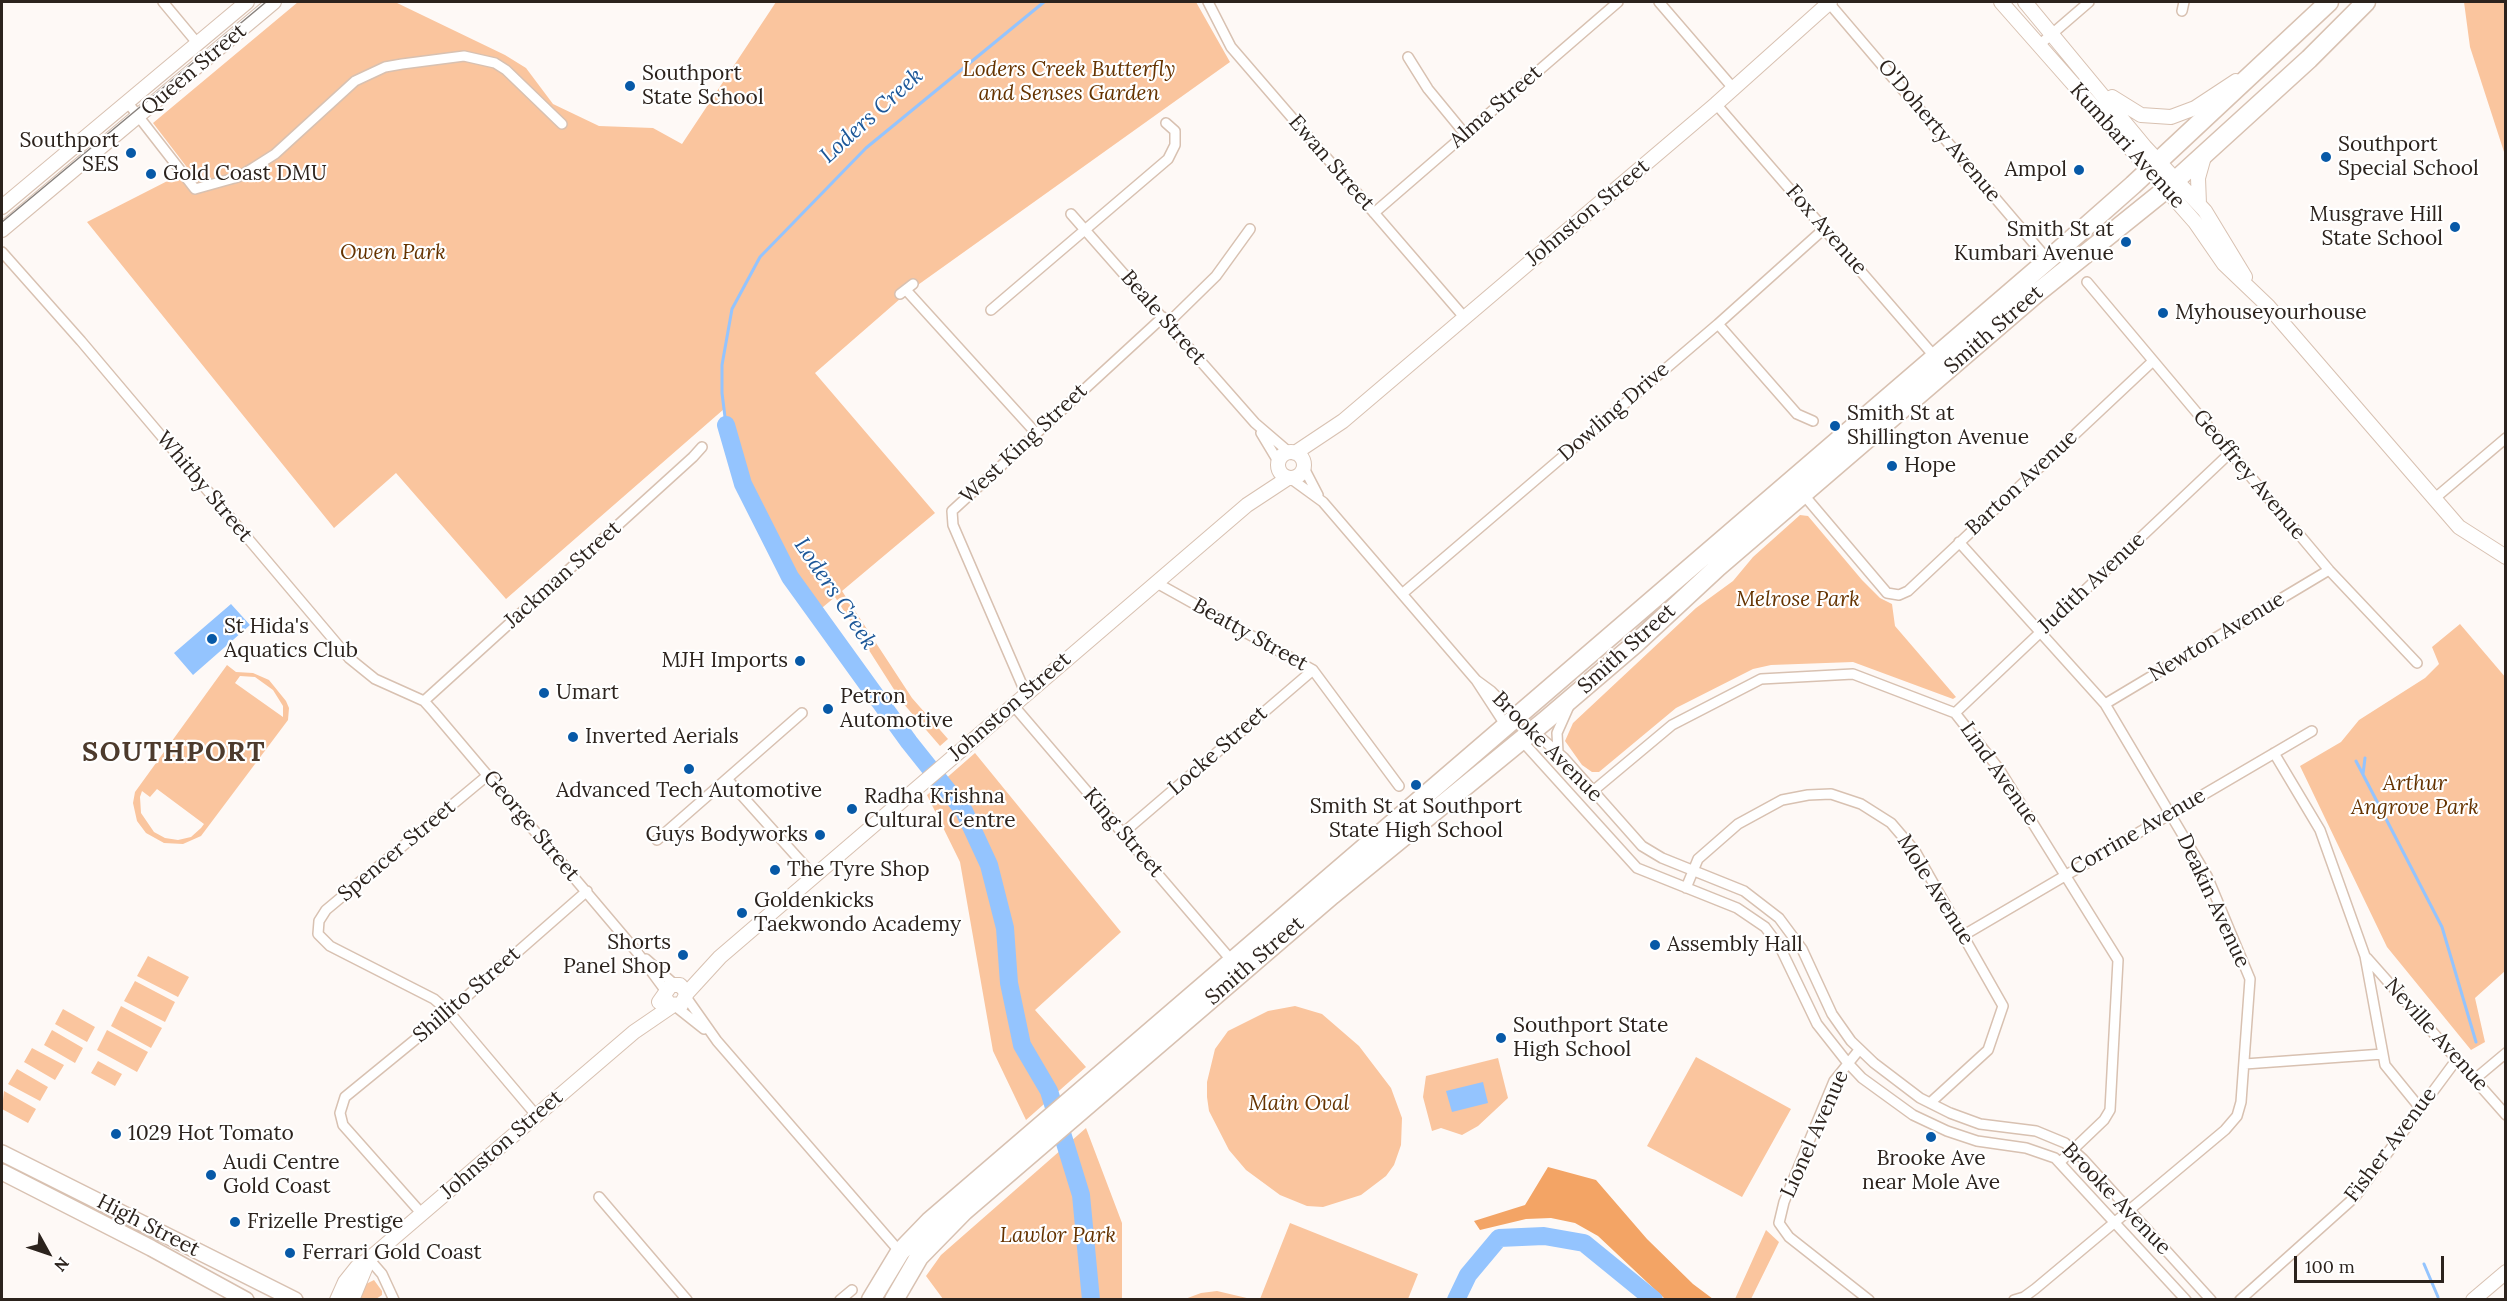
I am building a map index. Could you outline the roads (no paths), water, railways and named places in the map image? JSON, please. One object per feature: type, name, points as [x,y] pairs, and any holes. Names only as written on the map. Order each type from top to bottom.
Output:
[{"type":"highway","name":"Smith Street","points":[[1076,1105],[1232,961],[2048,260],[2272,57],[2329,2]]},
{"type":"highway","name":"Smith Street","points":[[872,1299],[900,1252],[930,1221],[1039,1137],[1527,736],[2037,293],[2171,184],[2309,59],[2366,2]]},
{"type":"highway","name":"Brooke Avenue","points":[[1512,721],[1527,736]]},
{"type":"highway","name":"Smith Street","points":[[894,1299],[909,1269],[931,1243],[1039,1137]]},
{"type":"main road","name":"High Street","points":[[2,1153],[295,1299]]},
{"type":"main road","name":"High Street","points":[[2,1172],[152,1248],[246,1299]]},
{"type":"street","points":[[163,2],[198,44]]},
{"type":"street","name":"Queen Street","points":[[2,207],[128,104],[247,2]]},
{"type":"street","name":"Queen Street","points":[[2,230],[274,2]]},
{"type":"street","name":"Ewan Street","points":[[1208,2],[1231,47],[1464,317]]},
{"type":"street","name":"Alma Street","points":[[1374,213],[1618,2]]},
{"type":"street","points":[[1659,2],[1733,88]]},
{"type":"street","name":"Johnston Street","points":[[1298,460],[1716,104],[1830,2]]},
{"type":"street","name":"O'Doherty Avenue","points":[[1830,2],[2048,260]]},
{"type":"street","name":"Kumbari Avenue","points":[[2001,2],[2038,46],[2153,166],[2171,184],[2199,204],[2216,225],[2252,289]]},
{"type":"street","name":"Kumbari Avenue","points":[[2025,2],[2096,84],[2153,166]]},
{"type":"street","points":[[2038,46],[2089,2]]},
{"type":"street","points":[[128,104],[195,189],[238,177],[253,168],[275,154],[355,81],[394,66],[464,56],[495,63],[506,70],[562,124]]},
{"type":"street","points":[[1408,57],[1428,89],[1465,134]]},
{"type":"street","points":[[2096,84],[2134,112],[2152,117],[2171,117],[2199,105],[2272,57]]},
{"type":"street","name":"Fox Avenue","points":[[1716,104],[1935,357]]},
{"type":"street","points":[[991,310],[1168,159],[1175,145],[1175,131],[1166,123]]},
{"type":"street","points":[[2199,204],[2198,178],[2206,151]]},
{"type":"street","name":"Kumbari Avenue","points":[[2171,184],[2224,264],[2252,289],[2459,527],[2505,557]]},
{"type":"street","name":"Beale Street","points":[[1071,214],[1166,319],[1255,423],[1298,460],[1323,502],[1476,680]]},
{"type":"street","name":"Dowling Drive","points":[[1402,594],[1718,324],[1825,228]]},
{"type":"street","name":"West King Street","points":[[1026,694],[953,525],[952,511],[1035,432],[1216,276],[1250,229]]},
{"type":"street","name":"Whitby Street","points":[[2,252],[81,341],[349,658],[375,680],[424,701]]},
{"type":"street","name":"Geoffrey Avenue","points":[[2087,282],[2330,570],[2417,663]]},
{"type":"street","points":[[906,289],[1035,432]]},
{"type":"street","points":[[1718,324],[1797,414],[1813,421]]},
{"type":"street","name":"Barton Avenue","points":[[1803,494],[1887,593],[1899,595],[1908,591],[2153,362]]},
{"type":"street","name":"Beale Street","points":[[1255,423],[1279,464]]},
{"type":"street","points":[[2434,499],[2505,438]]},
{"type":"street","name":"Jackman Street","points":[[424,701],[702,447]]},
{"type":"street","name":"Judith Avenue","points":[[1955,713],[2230,453]]},
{"type":"street","points":[[1283,456],[1298,460],[1297,476],[1289,478],[1281,473],[1279,464],[1283,456]]},
{"type":"street","name":"Johnston Street","points":[[1246,505],[1279,464]]},
{"type":"street","name":"Johnston Street","points":[[337,1299],[350,1274],[1155,582],[1246,505],[1289,478]]},
{"type":"street","name":"Beale Street","points":[[1289,478],[1323,502]]},
{"type":"street","name":"Deakin Avenue","points":[[1959,542],[2105,704],[2206,876],[2250,979],[2245,1064],[2240,1110],[2237,1116],[2225,1130],[2028,1295],[2014,1299]]},
{"type":"street","name":"Newton Avenue","points":[[2105,704],[2330,570]]},
{"type":"street","name":"Beatty Street","points":[[1155,582],[1313,670],[1399,786]]},
{"type":"street","name":"Locke Street","points":[[1123,833],[1313,670]]},
{"type":"street","name":"Lind Avenue","points":[[1593,791],[1671,725],[1761,679],[1859,675],[1955,713],[1999,769],[2118,960],[2110,1110],[2104,1120],[2072,1148],[2060,1162]]},
{"type":"street","name":"Brooke Avenue","points":[[1476,680],[1491,691],[1512,721]]},
{"type":"street","points":[[1558,752],[1559,728],[1575,695]]},
{"type":"street","name":"George Street","points":[[424,701],[637,952],[900,1252]]},
{"type":"street","name":"King Street","points":[[1013,705],[1232,961]]},
{"type":"street","points":[[657,840],[802,713]]},
{"type":"street","name":"Corrine Avenue","points":[[1964,935],[2312,731]]},
{"type":"street","name":"Brooke Avenue","points":[[1527,736],[1558,752],[1642,846],[1655,854],[1744,891],[1779,918],[1799,944],[1832,1014],[1859,1050],[1899,1083],[1930,1103],[1972,1121],[2044,1133],[2072,1148],[2211,1299]]},
{"type":"street","name":"Brooke Avenue","points":[[1527,736],[1634,864],[1645,872],[1743,911],[1769,932],[1783,953],[1813,1017],[1847,1062],[1894,1102],[1923,1120],[1969,1139],[2036,1150],[2060,1162],[2186,1299]]},
{"type":"street","name":"Neville Avenue","points":[[2274,753],[2320,830],[2366,956],[2385,1065],[2420,1108]]},
{"type":"street","name":"Spencer Street","points":[[449,1012],[434,999],[330,946],[318,934],[319,921],[326,910],[488,775]]},
{"type":"street","points":[[728,780],[814,876]]},
{"type":"street","name":"Mole Avenue","points":[[1686,888],[1698,859],[1738,824],[1782,800],[1820,794],[1846,798],[1875,811],[1907,840],[2003,1006],[1988,1050],[1930,1103]]},
{"type":"street","name":"Shillito Street","points":[[422,1214],[343,1125],[340,1113],[345,1097],[449,1012],[587,891]]},
{"type":"street","name":"Neville Avenue","points":[[2366,956],[2505,1115]]},
{"type":"street","name":"George Street","points":[[675,995],[717,1041]]},
{"type":"street","points":[[449,1012],[536,1115]]},
{"type":"street","name":"Lionel Avenue","points":[[1859,1050],[1847,1062],[1834,1081],[1784,1202],[1779,1223],[1789,1237],[1869,1299]]},
{"type":"street","points":[[2475,1079],[2505,1053]]},
{"type":"street","points":[[2245,1064],[2383,1054]]},
{"type":"street","name":"Fisher Avenue","points":[[2240,1299],[2355,1197],[2457,1059]]},
{"type":"street","points":[[599,1197],[687,1299]]},
{"type":"street","points":[[369,1259],[382,1274],[394,1299]]},
{"type":"street","name":"Johnston Street","points":[[352,1299],[369,1259]]},
{"type":"street","points":[[2473,1299],[2505,1272]]},
{"type":"street","points":[[840,1299],[852,1290]]},
{"type":"water","name":"St Hida's Aquatics Club","points":[[231,604],[250,625],[193,675],[174,653]]},
{"type":"water","points":[[1483,1082],[1488,1103],[1452,1112],[1446,1091]]},
{"type":"waterway","name":"Loders Creek","points":[[726,425],[722,393],[722,365],[732,309],[760,257],[866,148],[1044,2]]},
{"type":"waterway","name":"Loders Creek","points":[[726,425],[743,484],[790,577],[909,742],[964,811],[989,865],[1005,928],[1009,983],[1022,1045],[1049,1091],[1081,1195],[1091,1300]]},
{"type":"waterway","points":[[2363,774],[2365,758]]},
{"type":"waterway","points":[[2356,761],[2442,927],[2476,1042]]},
{"type":"waterway","name":"Loders Creek","points":[[1456,1300],[1468,1275],[1499,1238],[1544,1236],[1584,1243],[1654,1300]]},
{"type":"waterway","points":[[2424,1264],[2438,1297]]},
{"type":"tram line","points":[[2,222],[266,2]]},
{"type":"place","name":"Southport State School","points":[[630,86]]},
{"type":"place","name":"Southport SES","points":[[131,153]]},
{"type":"place","name":"Southport Special School","points":[[2326,157]]},
{"type":"place","name":"Ampol","points":[[2079,170]]},
{"type":"place","name":"Gold Coast DMU","points":[[151,174]]},
{"type":"place","name":"Musgrave Hill State School","points":[[2455,227]]},
{"type":"place","name":"Smith St at Kumbari Avenue","points":[[2126,242]]},
{"type":"place","name":"Myhouseyourhouse","points":[[2163,313]]},
{"type":"place","name":"Smith St at Shillington Avenue","points":[[1835,426]]},
{"type":"place","name":"Hope","points":[[1892,466]]},
{"type":"place","name":"St Hida's Aquatics Club","points":[[212,639]]},
{"type":"place","name":"MJH Imports","points":[[800,661]]},
{"type":"place","name":"Umart","points":[[544,693]]},
{"type":"place","name":"Petron Automotive","points":[[828,709]]},
{"type":"place","name":"Inverted Aerials","points":[[573,737]]},
{"type":"place","name":"Advanced Tech Automotive","points":[[689,769]]},
{"type":"place","name":"Smith St at Southport State High School","points":[[1416,785]]},
{"type":"place","name":"Radha Krishna Cultural Centre","points":[[852,809]]},
{"type":"place","name":"Guys Bodyworks","points":[[820,835]]},
{"type":"place","name":"The Tyre Shop","points":[[775,870]]},
{"type":"place","name":"Goldenkicks Taekwondo Academy","points":[[742,913]]},
{"type":"place","name":"Assembly Hall","points":[[1655,945]]},
{"type":"place","name":"Shorts Panel Shop","points":[[683,955]]},
{"type":"place","name":"Southport State High School","points":[[1501,1038]]},
{"type":"place","name":"1029 Hot Tomato","points":[[116,1134]]},
{"type":"place","name":"Brooke Ave near Mole Ave","points":[[1931,1137]]},
{"type":"place","name":"Audi Centre Gold Coast","points":[[211,1175]]},
{"type":"place","name":"Frizelle Prestige","points":[[235,1222]]},
{"type":"place","name":"Ferrari Gold Coast","points":[[290,1253]]},
{"type":"district","name":"SOUTHPORT","points":[[174,753]]},
{"type":"park label","name":"Loders Creek Butterfly and Senses Garden","points":[[1069,82]]},
{"type":"park label","name":"Owen Park","points":[[393,253]]},
{"type":"park label","name":"Melrose Park","points":[[1798,600]]},
{"type":"park label","name":"Arthur Angrove Park","points":[[2415,796]]},
{"type":"park label","name":"Main Oval","points":[[1299,1104]]},
{"type":"park label","name":"Lawlor Park","points":[[1058,1236]]}]
